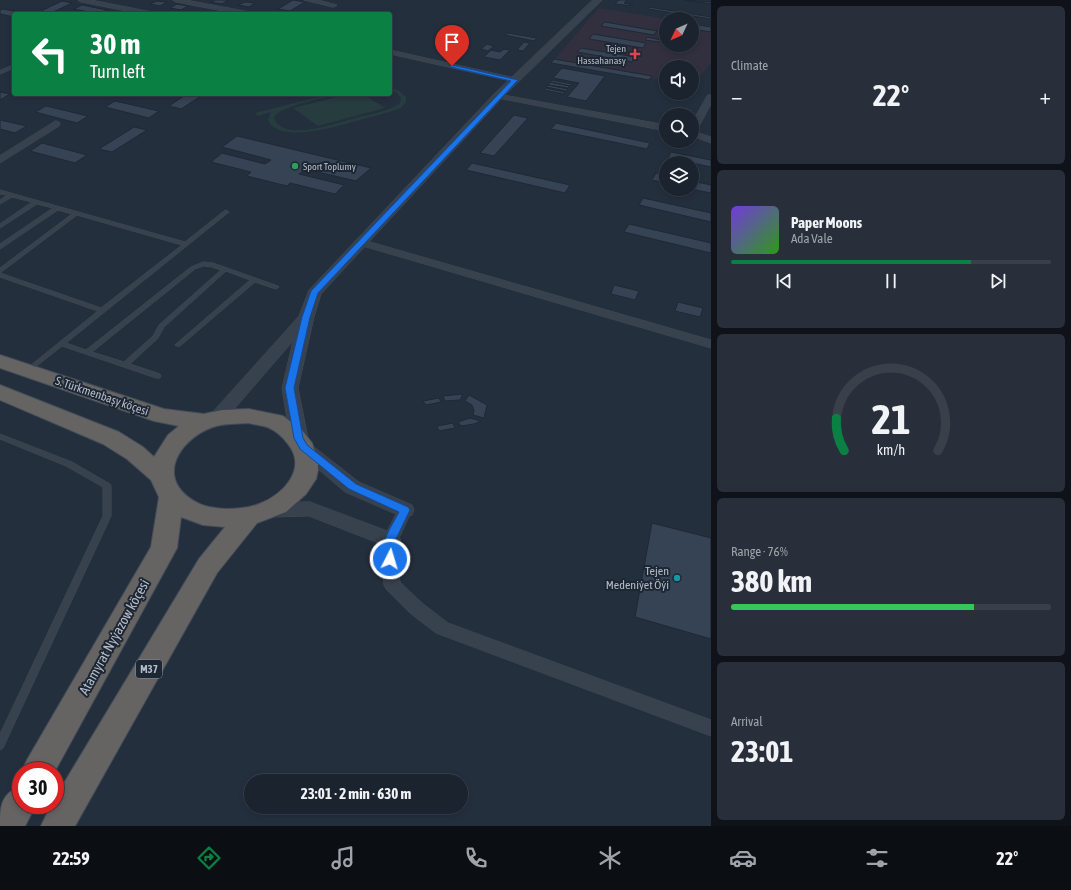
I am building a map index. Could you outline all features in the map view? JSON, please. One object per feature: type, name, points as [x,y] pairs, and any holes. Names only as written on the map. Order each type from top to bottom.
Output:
[{"type":"highway","name":"S. Türkmenbaşy köçesi","points":[[0,361],[162,416],[211,420]]},
{"type":"highway","points":[[0,392],[111,438],[136,453],[185,508],[203,516],[225,519],[259,513],[288,498],[301,484],[307,468],[306,452],[301,442],[278,423],[249,416],[211,420],[187,431],[172,444],[164,459],[166,486]]},
{"type":"highway","name":"Atamyrat Nyýazow köçesi","points":[[43,762],[164,548],[166,486]]},
{"type":"highway","name":"M37","points":[[57,826],[208,566],[259,513]]},
{"type":"highway","points":[[8,826],[14,814]]},
{"type":"street","points":[[83,0],[143,12]]},
{"type":"street","points":[[176,0],[239,12]]},
{"type":"street","points":[[307,0],[334,5]]},
{"type":"street","points":[[598,0],[498,96],[314,292],[306,317],[290,388],[301,442],[352,487],[405,510],[388,545],[392,585],[416,608],[442,628],[711,728]]},
{"type":"street","points":[[392,52],[515,80]]},
{"type":"street","points":[[498,96],[659,127]]},
{"type":"street","points":[[699,119],[711,97]]},
{"type":"street","points":[[0,160],[56,124]]},
{"type":"street","points":[[699,135],[711,140]]},
{"type":"street","points":[[360,242],[711,344]]},
{"type":"street","points":[[211,420],[306,317]]},
{"type":"street","points":[[259,513],[310,509],[391,540]]},
{"type":"lane","points":[[130,12],[134,10]]},
{"type":"lane","points":[[0,73],[12,67]]},
{"type":"lane","points":[[0,192],[186,244]]},
{"type":"lane","points":[[0,202],[11,195]]},
{"type":"lane","points":[[0,226],[36,202]]},
{"type":"lane","points":[[0,247],[57,208]]},
{"type":"lane","points":[[28,371],[226,212]]},
{"type":"lane","points":[[0,271],[76,213]]},
{"type":"lane","points":[[88,352],[193,268],[203,264],[213,265],[276,287]]},
{"type":"lane","points":[[125,365],[156,337],[161,326],[225,269]]},
{"type":"lane","points":[[0,275],[102,311]]},
{"type":"lane","points":[[178,345],[254,279]]},
{"type":"lane","points":[[61,344],[158,376]]},
{"type":"lane","points":[[0,436],[69,464],[107,486],[107,516],[0,745]]},
{"type":"shaded area","name":"Tejen Hassahanasy","points":[[599,8],[659,18],[659,52],[699,52],[699,24],[711,26],[711,63],[699,77],[699,60],[659,60],[659,80],[651,78],[649,80],[551,63]]},
{"type":"green space","points":[[392,88],[399,91],[406,97],[406,102],[401,108],[339,126],[310,132],[284,131],[274,127],[268,119],[271,112],[258,116],[255,113],[322,96],[333,96],[294,106],[277,114],[274,118],[279,125],[288,129],[311,129],[376,113],[396,106],[400,103],[401,98],[397,93],[392,91]]},
{"type":"green space","points":[[340,96],[366,96],[385,108],[318,126],[293,108]]},
{"type":"building","points":[[215,0],[228,0],[222,4],[211,2]]},
{"type":"building","points":[[293,0],[305,2],[290,11],[278,9]]},
{"type":"building","points":[[619,0],[627,0],[624,3],[634,5],[615,4]]},
{"type":"building","points":[[685,0],[711,2],[711,4]]},
{"type":"building","points":[[62,1],[72,3],[53,12],[39,12]]},
{"type":"building","points":[[157,1],[167,2],[160,6],[150,4]]},
{"type":"building","points":[[245,2],[255,3],[249,7],[238,5]]},
{"type":"building","points":[[177,4],[188,6],[181,10],[170,8]]},
{"type":"building","points":[[82,5],[107,10],[102,12],[88,12],[74,9]]},
{"type":"building","points":[[649,7],[680,12],[667,12],[648,9]]},
{"type":"building","points":[[3,9],[19,12],[12,12],[12,17],[0,14],[0,10]]},
{"type":"building","points":[[699,15],[711,17],[711,19],[699,17]]},
{"type":"building","points":[[605,22],[657,31],[654,35],[601,26]]},
{"type":"building","points":[[699,25],[711,27],[711,32],[699,30]]},
{"type":"building","points":[[508,33],[537,38],[534,41],[505,35]]},
{"type":"building","points":[[593,34],[646,43],[643,48],[589,39]]},
{"type":"building","points":[[647,37],[659,40],[659,42],[645,40]]},
{"type":"building","points":[[524,42],[530,43],[523,51],[517,50]]},
{"type":"building","points":[[487,44],[494,46],[488,51],[481,49]]},
{"type":"building","points":[[581,48],[636,57],[632,62],[577,52]]},
{"type":"building","points":[[504,49],[510,50],[500,60],[484,57],[491,50],[500,52]]},
{"type":"building","points":[[554,59],[652,76],[649,80],[551,63]]},
{"type":"building","points":[[562,68],[605,76],[586,101],[567,97],[579,83],[553,78]]},
{"type":"building","points":[[552,80],[572,84],[570,86],[550,82]]},
{"type":"building","points":[[550,82],[570,86],[568,88],[548,85]]},
{"type":"building","points":[[548,85],[568,89],[566,91],[546,87]]},
{"type":"building","points":[[545,88],[565,92],[564,94],[544,90]]},
{"type":"building","points":[[0,92],[10,94],[0,100]]},
{"type":"building","points":[[184,96],[201,96],[181,109],[169,106]]},
{"type":"building","points":[[115,101],[159,111],[149,118],[105,107]]},
{"type":"building","points":[[46,106],[88,116],[77,123],[35,112]]},
{"type":"building","points":[[514,115],[528,118],[494,156],[480,153]]},
{"type":"building","points":[[0,120],[27,126],[15,133],[0,129]]},
{"type":"building","points":[[556,123],[650,143],[647,149],[551,129]]},
{"type":"building","points":[[134,127],[147,130],[112,152],[99,149]]},
{"type":"building","name":"Sport Toplumy","points":[[237,136],[371,168],[356,181],[305,169],[299,174],[344,185],[335,194],[290,183],[287,186],[247,176],[251,172],[211,162],[222,153],[265,164],[271,160],[222,147]]},
{"type":"building","points":[[42,143],[87,155],[75,163],[30,151]]},
{"type":"building","points":[[671,152],[691,156],[669,156]]},
{"type":"building","points":[[699,158],[711,160],[711,167],[699,164]]},
{"type":"building","points":[[472,163],[570,185],[565,193],[466,170]]},
{"type":"building","points":[[656,173],[659,174],[659,182],[652,180]]},
{"type":"building","points":[[699,182],[711,185],[711,193],[699,191]]},
{"type":"building","points":[[643,198],[711,213],[711,222],[639,205]]},
{"type":"building","points":[[629,224],[711,243],[711,253],[624,232]]},
{"type":"building","points":[[614,285],[639,291],[635,300],[611,294]]},
{"type":"building","points":[[678,302],[703,308],[700,317],[675,311]]},
{"type":"building","points":[[463,394],[460,400],[445,401],[443,396]]},
{"type":"building","points":[[469,395],[487,405],[484,418],[473,415],[474,410],[472,405],[465,401]]},
{"type":"building","points":[[439,398],[441,402],[426,405],[423,401]]},
{"type":"building","points":[[470,418],[481,421],[474,424],[461,426],[458,422]]},
{"type":"building","points":[[453,423],[455,428],[439,431],[437,426]]},
{"type":"building","name":"Tejen Medeniýet Öýi","points":[[652,523],[711,538],[711,639],[635,617]]},
{"type":"place","name":"Tejen Hassahanasy","points":[[635,54]]},
{"type":"place","name":"Sport Toplumy","points":[[295,166]]},
{"type":"place","name":"Tejen Medeniýet Öýi","points":[[677,578]]},
{"type":"route","points":[[390,559],[388,545],[405,510],[352,487],[303,447],[299,438],[290,388],[306,317],[314,292],[515,80],[452,66]]}]
